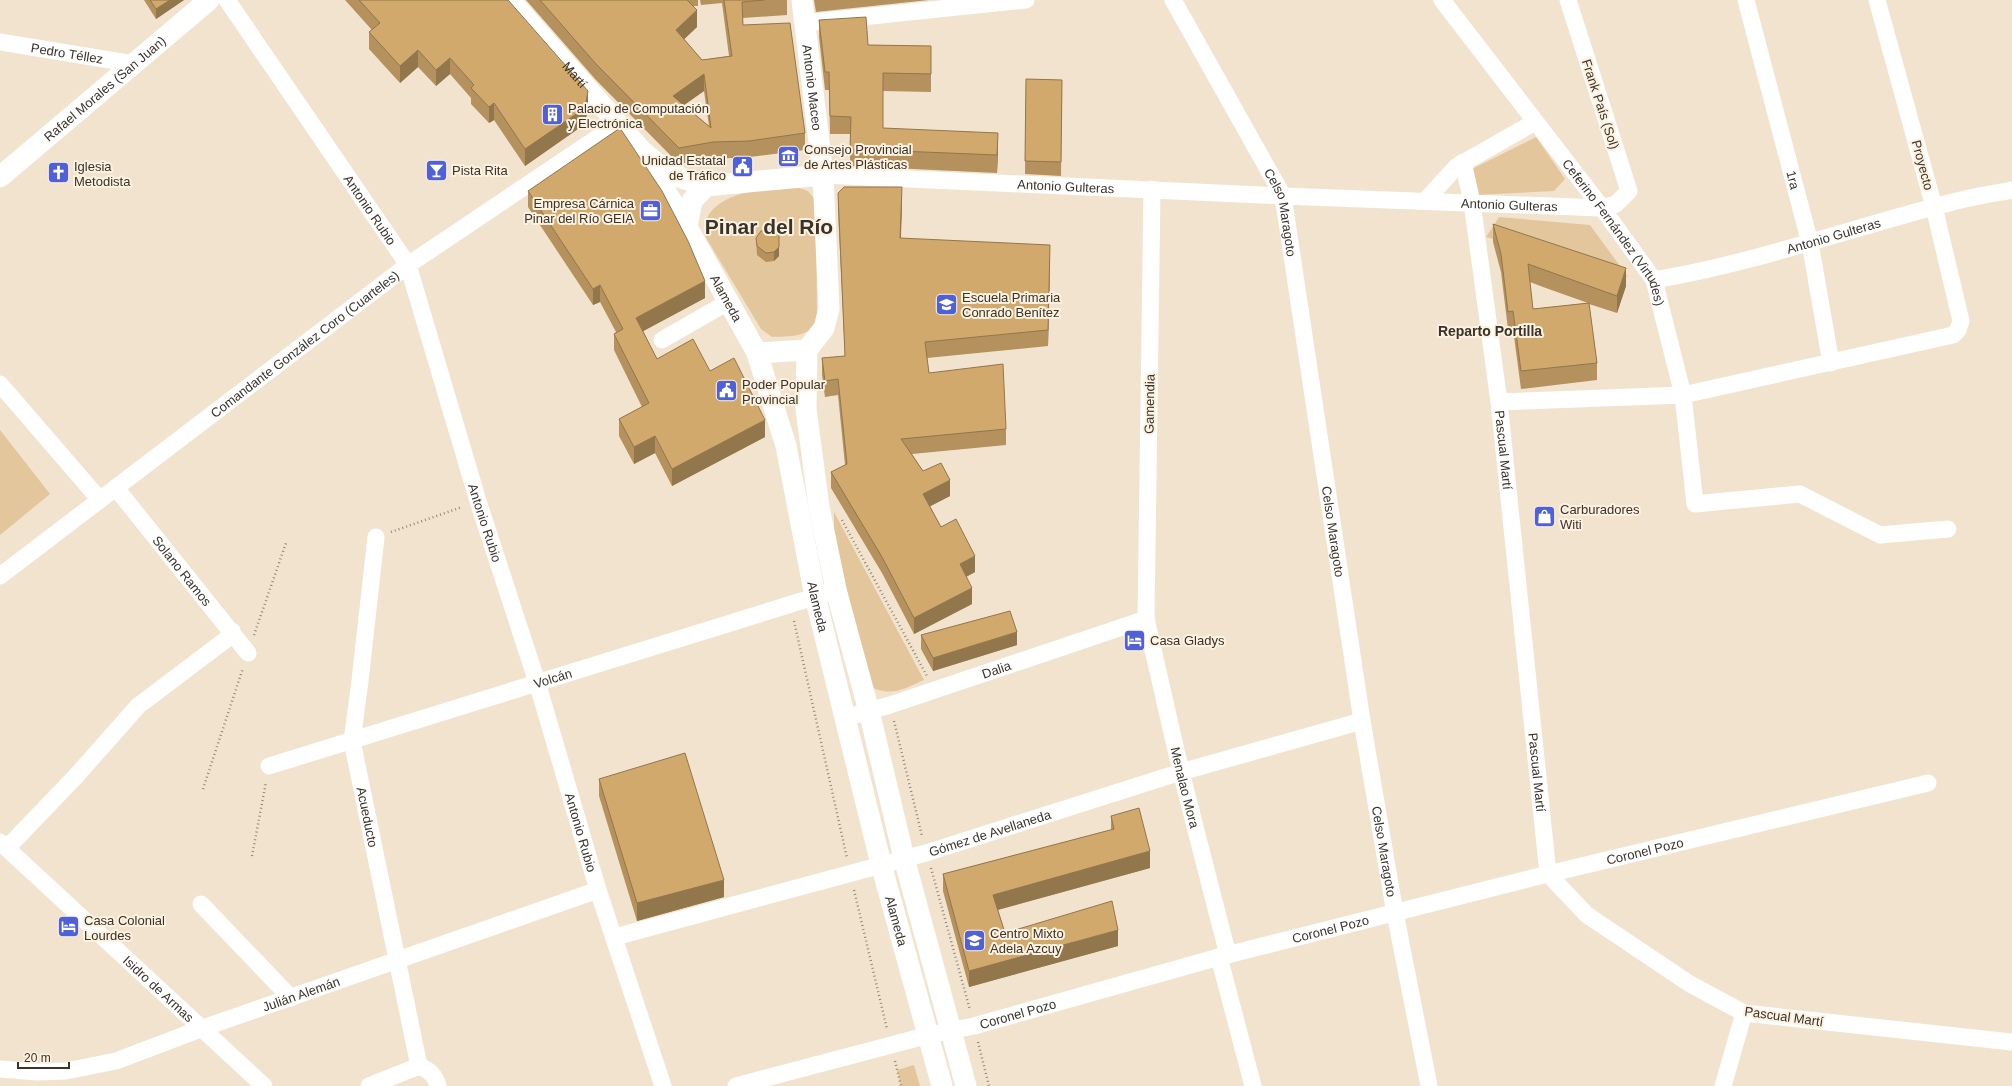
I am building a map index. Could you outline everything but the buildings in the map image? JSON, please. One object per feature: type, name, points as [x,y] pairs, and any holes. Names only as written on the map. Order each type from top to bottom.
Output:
[{"type":"main road","name":"Rafael Morales (San Juan)","points":[[0,177],[209,0]]},
{"type":"main road","name":"Martí","points":[[510,0],[641,150]]},
{"type":"main road","name":"Antonio Maceo","points":[[802,0],[823,175]]},
{"type":"main road","name":"Antonio Gulteras","points":[[641,150],[670,174],[706,186],[823,175]]},
{"type":"main road","name":"Alameda","points":[[641,150],[687,227],[757,353],[786,446],[815,596],[882,864],[942,1086]]},
{"type":"main road","points":[[757,353],[808,350],[824,328],[829,309],[823,175]]},
{"type":"main road","points":[[687,227],[692,202],[706,186]]},
{"type":"main road","name":"Alameda","points":[[808,350],[806,409],[810,448],[819,507],[836,590],[869,711],[904,858],[966,1086]]},
{"type":"street","name":"Antonio Rubio","points":[[227,0],[408,265],[478,501],[537,682],[598,890],[615,937],[663,1086]]},
{"type":"street","points":[[804,23],[1026,0]]},
{"type":"street","name":"Celso Maragoto","points":[[1173,0],[1283,196],[1362,722],[1395,913],[1429,1086]]},
{"type":"street","name":"Ceferino Fernández (Virtudes)","points":[[1442,0],[1535,122],[1609,206],[1654,280],[1683,395],[1695,504],[1800,494],[1880,536],[1948,529]]},
{"type":"street","name":"Frank País (Sol)","points":[[1568,0],[1629,191],[1609,206]]},
{"type":"street","name":"1ra","points":[[1746,0],[1810,243],[1831,363]]},
{"type":"street","name":"Proyecto","points":[[1831,363],[1953,335],[1958,330],[1961,321],[1934,207],[1877,0]]},
{"type":"street","name":"Pedro Téllez","points":[[0,42],[134,64]]},
{"type":"street","points":[[1426,200],[1456,167],[1535,122]]},
{"type":"street","name":"Comandante González Coro (Cuarteles)","points":[[0,576],[408,265],[618,124]]},
{"type":"street","name":"Pascual Martí","points":[[1464,162],[1472,202],[1499,402],[1548,874],[1586,915],[1690,984],[1744,1013],[2012,1042]]},
{"type":"street","name":"Antonio Gulteras","points":[[823,175],[1152,188],[1283,196],[1609,206]]},
{"type":"street","name":"Gamendia","points":[[1146,619],[1152,188]]},
{"type":"street","name":"Antonio Gulteras","points":[[1654,280],[1683,275],[1810,243],[1934,207],[2012,190]]},
{"type":"street","points":[[662,340],[728,302]]},
{"type":"street","points":[[1499,402],[1683,395],[1831,363]]},
{"type":"street","points":[[0,384],[100,500]]},
{"type":"street","name":"Solano Ramos","points":[[116,488],[232,631],[248,653]]},
{"type":"street","name":"Acueducto","points":[[376,537],[352,741],[419,1066]]},
{"type":"street","name":"Volcán","points":[[269,766],[790,603],[836,590]]},
{"type":"street","name":"Dalia","points":[[845,718],[890,705],[1146,619]]},
{"type":"street","name":"Menalao Mora","points":[[1146,619],[1180,772],[1254,1086]]},
{"type":"street","points":[[3,845],[77,775],[138,706],[228,638],[232,631]]},
{"type":"street","name":"Gómez de Avellaneda","points":[[615,937],[926,853],[1180,772],[1362,722]]},
{"type":"street","name":"Coronel Pozo","points":[[736,1086],[952,1030],[974,1026],[1224,956],[1548,874],[1928,783]]},
{"type":"street","name":"Isidro de Armas","points":[[3,845],[203,1028],[264,1086]]},
{"type":"street","name":"Julián Alemán","points":[[0,1069],[37,1072],[66,1071],[89,1068],[116,1061],[203,1028],[598,890]]},
{"type":"street","points":[[201,904],[291,998]]},
{"type":"street","points":[[1724,1086],[1744,1013]]},
{"type":"street","points":[[369,1086],[419,1066],[427,1069],[433,1075],[438,1086]]},
{"type":"path","points":[[376,537],[478,501]]},
{"type":"path","points":[[838,513],[935,690]]},
{"type":"path","points":[[790,603],[850,873],[901,1086]]},
{"type":"path","points":[[890,705],[926,853],[989,1086]]},
{"type":"path","points":[[252,856],[269,766]]},
{"type":"shaded area","points":[[1536,137],[1565,179],[1554,191],[1474,195],[1470,170]]},
{"type":"shaded area","points":[[794,186],[808,191],[816,201],[817,324],[812,329],[801,334],[772,337],[761,329],[705,236],[706,222],[707,218],[714,209],[734,196],[758,190]]},
{"type":"shaded area","points":[[1499,217],[1590,225],[1628,277],[1486,237]]},
{"type":"shaded area","points":[[0,430],[50,494],[0,535]]},
{"type":"shaded area","points":[[834,512],[924,680],[903,689],[890,692],[868,686],[834,530]]},
{"type":"shaded area","points":[[914,1065],[920,1086],[901,1086],[897,1070]]},
{"type":"place","name":"Palacio de Computación y Electrónica","points":[[553,115]]},
{"type":"place","name":"Consejo Provincial de Artes Plásticas","points":[[788,156]]},
{"type":"place","name":"Unidad Estatal de Tráfico","points":[[742,167]]},
{"type":"place","name":"Pista Rita","points":[[436,170]]},
{"type":"place","name":"Iglesia Metodista","points":[[59,173]]},
{"type":"place","name":"Empresa Cárnica Pinar del Río GEIA","points":[[650,210]]},
{"type":"place","name":"Escuela Primaria Conrado Benítez","points":[[946,304]]},
{"type":"place","name":"Poder Popular Provincial","points":[[726,391]]},
{"type":"place","name":"Carburadores Witi","points":[[1544,516]]},
{"type":"place","name":"Casa Gladys","points":[[1135,640]]},
{"type":"place","name":"Casa Colonial Lourdes","points":[[69,927]]},
{"type":"place","name":"Centro Mixto Adela Azcuy","points":[[974,940]]},
{"type":"district","name":"Pinar del Río","points":[[769,227]]},
{"type":"district","name":"Reparto Portilla","points":[[1490,331]]}]
